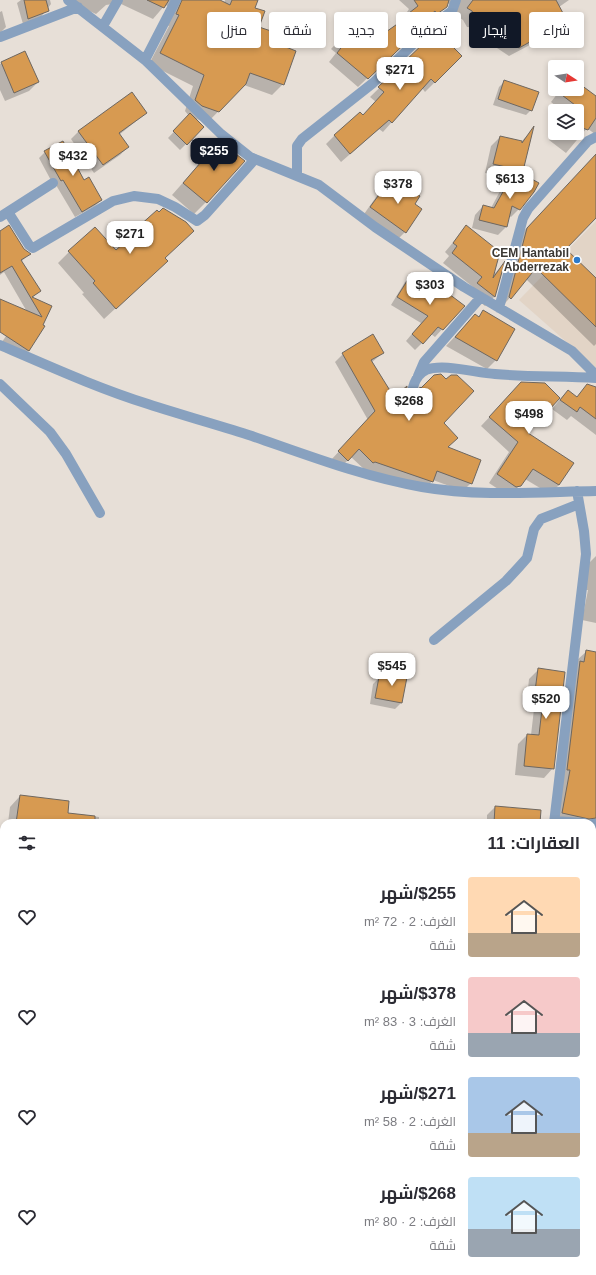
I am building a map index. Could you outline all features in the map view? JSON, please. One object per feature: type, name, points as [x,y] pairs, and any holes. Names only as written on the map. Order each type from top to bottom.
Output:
[{"type":"street","points":[[68,0],[145,60],[222,134],[255,159],[319,185],[375,227],[481,297],[572,352],[596,376]]},
{"type":"street","points":[[102,26],[118,0]]},
{"type":"street","points":[[145,60],[176,0]]},
{"type":"street","points":[[297,176],[297,146],[302,139],[373,83],[433,25],[452,11],[456,0]]},
{"type":"street","points":[[0,37],[78,7]]},
{"type":"street","points":[[499,308],[523,218],[528,209],[588,141],[596,137]]},
{"type":"street","points":[[53,183],[4,214],[33,248],[113,201],[134,196],[158,199],[175,206],[197,221],[205,215],[255,159]]},
{"type":"street","points":[[411,401],[413,385],[424,362],[481,297]]},
{"type":"street","points":[[0,345],[82,380],[147,404],[217,425],[326,461],[388,479],[422,487],[467,492],[517,493],[596,491]]},
{"type":"street","points":[[418,377],[424,371],[435,367],[495,374],[596,376]]},
{"type":"street","points":[[0,384],[50,432],[66,454],[100,513]]},
{"type":"street","points":[[554,819],[586,554],[577,491]]},
{"type":"street","points":[[434,640],[506,581],[527,558],[534,529],[541,519],[579,504]]},
{"type":"street","points":[[596,1210],[596,1236]]},
{"type":"shaded area","name":"CEM Hantabil Abderrezak","points":[[596,221],[596,368],[519,300]]},
{"type":"building","points":[[24,0],[46,0],[49,11],[28,19]]},
{"type":"building","points":[[147,0],[169,0],[164,8]]},
{"type":"building","points":[[182,0],[220,0],[230,5],[232,0],[258,0],[255,8],[265,11],[261,22],[261,12],[207,12],[207,48],[261,48],[261,28],[269,30],[269,48],[288,48],[296,51],[284,85],[250,73],[246,84],[219,112],[202,106],[195,100],[204,75],[160,53],[179,15],[176,14]]},
{"type":"building","points":[[414,0],[449,0],[447,7],[440,12],[410,12],[418,6]]},
{"type":"building","points":[[473,0],[556,0],[562,12],[529,12],[529,42],[521,47],[521,12],[473,12],[467,8]]},
{"type":"building","points":[[396,25],[396,48],[400,48],[368,79],[337,53],[341,48],[388,48],[388,31]]},
{"type":"building","points":[[419,48],[454,48],[462,56],[435,83],[431,79],[392,123],[389,120],[350,154],[334,135],[360,112],[363,115],[384,92],[378,87]]},
{"type":"building","points":[[25,51],[39,82],[14,93],[1,62]]},
{"type":"building","points":[[504,80],[539,92],[532,111],[498,99]]},
{"type":"building","points":[[584,87],[596,96],[596,118],[588,130],[584,129],[584,104],[574,104],[563,96],[584,96]]},
{"type":"building","points":[[132,92],[147,113],[119,133],[129,147],[103,165],[78,131]]},
{"type":"building","points":[[190,113],[204,127],[187,145],[173,131]]},
{"type":"building","points":[[534,126],[523,171],[493,164],[500,136],[522,141],[522,143]]},
{"type":"building","points":[[63,141],[84,180],[89,177],[102,200],[82,212],[63,180],[61,181],[44,151]]},
{"type":"building","points":[[219,141],[245,161],[207,203],[183,183]]},
{"type":"building","points":[[596,154],[596,218],[566,249],[596,278],[596,327],[536,268],[511,299],[509,297],[527,228]]},
{"type":"building","points":[[515,170],[539,183],[534,192],[520,210],[512,206],[507,227],[479,220],[483,205],[494,208]]},
{"type":"building","points":[[392,177],[420,196],[415,204],[422,209],[406,233],[370,207]]},
{"type":"building","points":[[163,208],[186,222],[194,231],[165,258],[168,261],[116,309],[93,283],[95,281],[68,251],[95,227],[116,250],[140,229],[138,227],[157,210],[159,212]]},
{"type":"building","points":[[9,225],[24,249],[31,254],[21,260],[41,291],[32,297],[52,306],[43,325],[45,326],[29,351],[0,332],[0,299],[42,317],[12,266],[0,273],[0,231]]},
{"type":"building","points":[[466,225],[500,252],[493,278],[505,261],[495,297],[477,283],[482,277],[452,253],[457,246],[453,243]]},
{"type":"building","points":[[412,273],[448,295],[449,294],[465,306],[443,330],[438,327],[423,344],[412,334],[428,316],[397,297]]},
{"type":"building","points":[[483,310],[515,329],[497,361],[455,337],[475,314],[479,317]]},
{"type":"building","points":[[373,334],[384,353],[371,360],[394,397],[407,386],[405,401],[408,406],[411,407],[416,405],[420,387],[421,388],[434,375],[441,374],[446,379],[451,375],[457,375],[474,391],[444,423],[458,438],[448,447],[481,460],[472,484],[437,471],[433,482],[375,462],[373,463],[359,449],[348,461],[338,451],[375,411],[342,353]]},
{"type":"building","points":[[521,382],[545,383],[560,398],[528,433],[574,463],[559,485],[533,469],[521,486],[516,487],[497,474],[518,442],[489,417]]},
{"type":"building","points":[[587,384],[596,387],[596,419],[580,407],[577,412],[560,400],[568,390],[577,397]]},
{"type":"building","points":[[586,650],[596,652],[596,818],[589,819],[562,813],[570,770],[567,770],[580,661],[584,662]]},
{"type":"building","points":[[538,668],[565,672],[554,769],[524,766],[527,734],[539,735],[543,700],[534,699]]},
{"type":"building","points":[[392,669],[408,672],[402,703],[375,698],[379,677],[390,679]]},
{"type":"building","points":[[20,795],[69,801],[68,813],[95,816],[95,819],[17,819]]},
{"type":"building","points":[[495,806],[541,810],[540,819],[494,819]]},
{"type":"place","name":"CEM Hantabil Abderrezak","points":[[577,260]]}]
